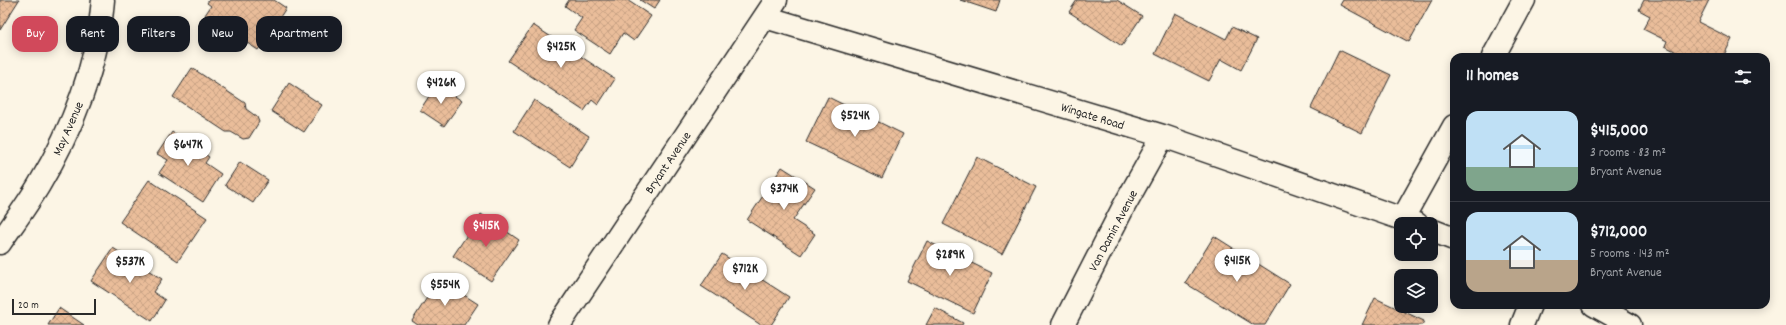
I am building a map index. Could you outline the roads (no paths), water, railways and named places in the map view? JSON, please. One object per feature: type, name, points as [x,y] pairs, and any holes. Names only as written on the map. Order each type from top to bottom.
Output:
[{"type":"street","name":"May Avenue","points":[[0,243],[39,185],[62,144],[82,95],[96,47],[102,18],[103,0]]},
{"type":"street","points":[[1494,53],[1524,0]]},
{"type":"street","name":"Wingate Road","points":[[770,8],[1163,136],[1398,217]]},
{"type":"street","name":"Bryant Avenue","points":[[559,325],[770,8]]},
{"type":"street","points":[[1412,217],[1450,135]]},
{"type":"street","name":"Van Damin Avenue","points":[[1063,325],[1116,221],[1163,136]]},
{"type":"street","points":[[1438,233],[1450,238]]},
{"type":"street","points":[[1522,325],[1528,309]]},
{"type":"street","points":[[1601,309],[1630,325]]}]
